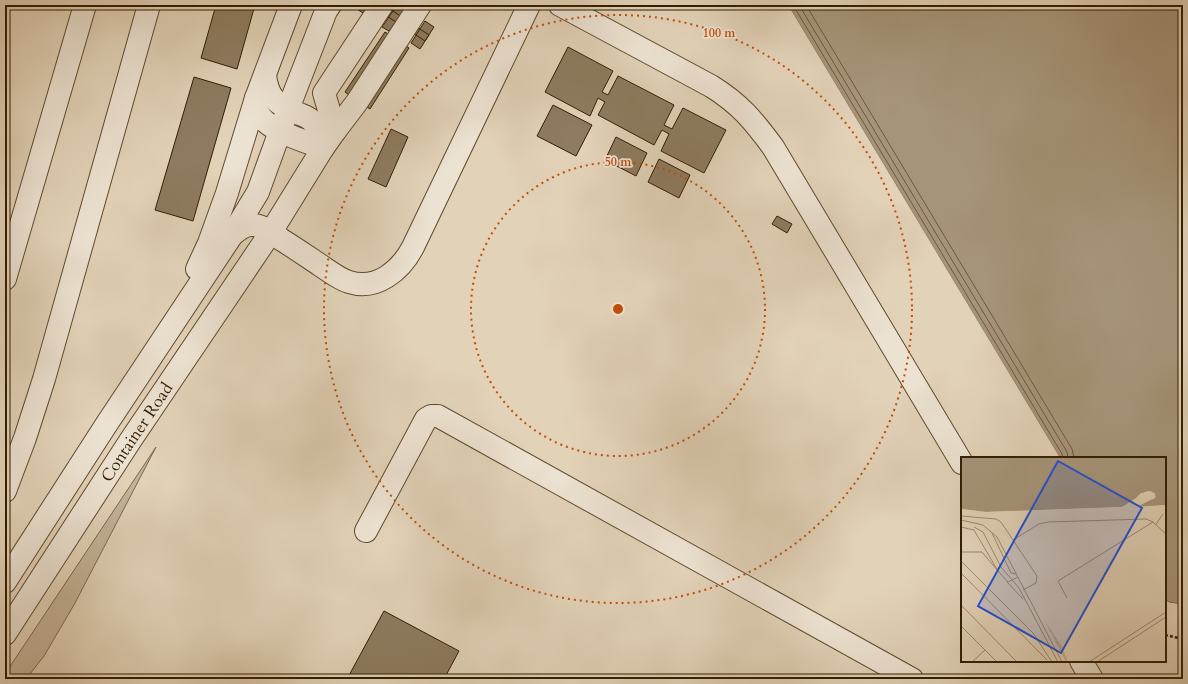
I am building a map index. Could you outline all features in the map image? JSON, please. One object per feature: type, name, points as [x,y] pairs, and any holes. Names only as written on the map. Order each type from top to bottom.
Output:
[{"type":"street","points":[[5,279],[85,5]]},
{"type":"street","points":[[5,491],[25,438],[44,379],[149,5]]},
{"type":"street","points":[[168,332],[209,243],[222,207],[256,98],[291,5]]},
{"type":"street","name":"Container Road","points":[[5,582],[106,425],[232,236],[258,192],[288,109],[326,11],[330,5]]},
{"type":"street","points":[[329,139],[324,93],[317,65],[335,18],[344,5]]},
{"type":"street","points":[[324,93],[382,5]]},
{"type":"street","name":"Container Road","points":[[5,634],[130,441],[271,232],[329,139],[357,102],[420,5]]},
{"type":"street","points":[[232,236],[240,228],[247,225],[255,225],[271,232],[336,276],[350,282],[360,284],[374,282],[388,277],[407,259],[414,248],[529,5]]},
{"type":"street","points":[[560,5],[711,86],[729,97],[746,112],[773,147],[961,461]]},
{"type":"street","points":[[265,75],[268,91],[277,103],[311,120],[315,127],[329,139]]},
{"type":"street","points":[[256,98],[255,105],[258,113],[270,124],[280,130],[329,139]]},
{"type":"street","points":[[366,531],[426,419],[432,416],[438,416],[912,679]]},
{"type":"street","points":[[1082,662],[1092,679]]},
{"type":"path","points":[[1166,635],[1183,639]]},
{"type":"shaded area","points":[[156,447],[75,603],[44,656],[26,679],[5,679],[5,674]]},
{"type":"water","points":[[788,5],[1183,5],[1183,604],[1169,602],[1166,600],[1166,457],[1059,457]]},
{"type":"pier","points":[[786,5],[788,5],[1059,457],[1057,457]]},
{"type":"building","points":[[216,5],[255,5],[237,69],[201,58]]},
{"type":"building","points":[[360,5],[372,5],[366,15],[357,9]]},
{"type":"building","points":[[370,5],[384,5],[429,35],[425,41]]},
{"type":"building","points":[[397,5],[401,5],[406,9],[391,32],[382,27]]},
{"type":"building","points":[[425,21],[434,27],[420,49],[411,43]]},
{"type":"building","points":[[385,32],[409,48],[370,109],[345,92]]},
{"type":"building","points":[[568,47],[613,71],[602,92],[608,95],[618,76],[674,105],[664,125],[672,129],[683,108],[726,130],[704,173],[661,151],[669,134],[662,130],[654,145],[598,115],[605,102],[598,98],[590,116],[545,92]]},
{"type":"building","points":[[194,77],[231,88],[193,221],[155,210]]},
{"type":"building","points":[[553,105],[592,125],[576,156],[537,136]]},
{"type":"building","points":[[391,129],[408,137],[386,187],[368,179]]},
{"type":"building","points":[[616,137],[647,153],[636,176],[605,160]]},
{"type":"building","points":[[659,159],[690,175],[679,198],[648,182]]},
{"type":"building","points":[[777,216],[792,224],[787,233],[772,224]]},
{"type":"building","points":[[384,611],[459,651],[444,679],[347,679]]}]
